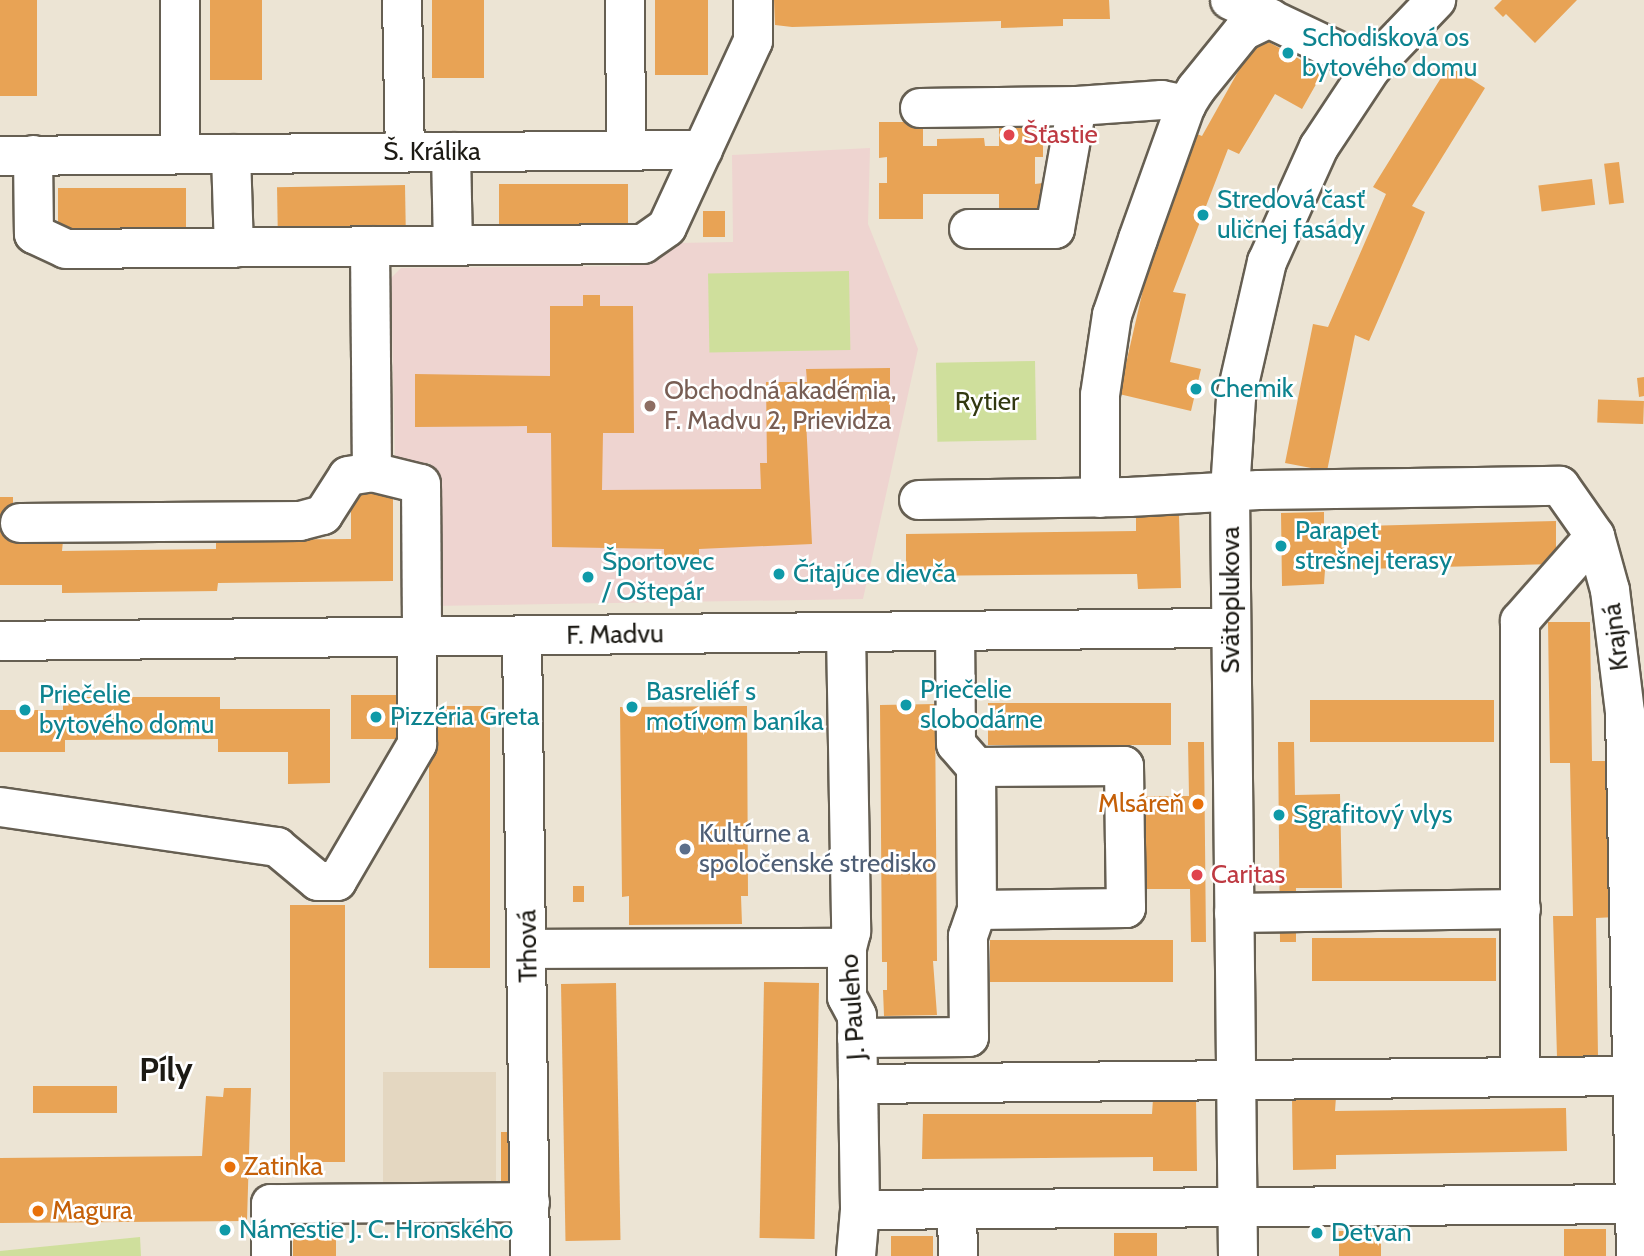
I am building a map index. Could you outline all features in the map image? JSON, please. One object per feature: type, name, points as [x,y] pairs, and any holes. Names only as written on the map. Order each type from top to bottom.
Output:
[{"type":"street","points":[[180,0],[180,154]]},
{"type":"street","points":[[402,0],[405,152]]},
{"type":"street","points":[[625,0],[626,151]]},
{"type":"street","points":[[17,156],[34,234],[66,249],[643,244],[667,227],[753,41],[753,0]]},
{"type":"street","points":[[1230,0],[1372,67]]},
{"type":"street","name":"Svätoplukova","points":[[1238,1256],[1230,491],[1236,397],[1267,262],[1319,147],[1372,67],[1436,0]]},
{"type":"street","points":[[1100,498],[1100,395],[1112,315],[1186,105],[1243,31],[1270,19]]},
{"type":"street","points":[[920,108],[1077,106],[1162,100],[1186,105]]},
{"type":"street","points":[[968,229],[1055,229],[1077,106]]},
{"type":"street","name":"Š. Králika","points":[[17,156],[703,150]]},
{"type":"street","points":[[451,152],[453,246]]},
{"type":"street","points":[[230,154],[233,248]]},
{"type":"street","points":[[370,246],[372,472]]},
{"type":"street","points":[[0,807],[277,847],[318,881],[337,881],[417,744],[421,484],[372,472],[348,476],[323,515],[299,520],[20,523]]},
{"type":"street","name":"Krajná","points":[[919,500],[1100,498],[1230,491],[1560,486],[1595,536],[1610,590],[1625,713],[1636,1256]]},
{"type":"street","points":[[1520,1075],[1520,621],[1595,536]]},
{"type":"street","name":"F. Madvu","points":[[0,641],[1231,628]]},
{"type":"street","points":[[857,1038],[969,1037],[968,936],[977,910],[976,767],[956,744],[955,631]]},
{"type":"street","name":"J. Pauleho","points":[[846,632],[851,932],[847,948],[847,998],[856,1016],[857,1038],[860,1210],[856,1256]]},
{"type":"street","name":"Trhová","points":[[522,636],[530,1256]]},
{"type":"street","points":[[976,767],[1124,765],[1126,869],[1126,908],[977,910]]},
{"type":"street","points":[[1234,913],[1521,909]]},
{"type":"street","points":[[527,949],[847,948]]},
{"type":"street","points":[[858,1084],[1520,1075],[1633,1076]]},
{"type":"street","points":[[271,1256],[271,1204],[530,1202]]},
{"type":"street","points":[[860,1210],[1635,1204]]},
{"type":"street","points":[[957,1210],[958,1256]]},
{"type":"shaded area","name":"Obchodná akadémia, F. Madvu 2, Prievidza","points":[[870,148],[868,224],[918,349],[863,599],[432,606],[430,463],[395,463],[391,278],[401,268],[629,266],[676,243],[733,242],[732,155]]},
{"type":"shaded area","points":[[383,1072],[496,1072],[496,1189],[383,1189]]},
{"type":"green space","points":[[849,271],[850,350],[709,352],[708,273]]},
{"type":"green space","name":"Rytier","points":[[1035,361],[1036,440],[937,442],[936,363]]},
{"type":"green space","points":[[140,1237],[141,1256],[0,1256],[0,1251]]},
{"type":"building","points":[[0,0],[37,0],[37,96],[0,96]]},
{"type":"building","points":[[210,0],[262,0],[262,80],[210,80]]},
{"type":"building","points":[[432,0],[484,0],[484,78],[432,78]]},
{"type":"building","points":[[655,0],[708,0],[708,75],[655,75]]},
{"type":"building","points":[[774,0],[1109,0],[1110,19],[1063,19],[1063,26],[1001,28],[1001,21],[792,27],[775,25]]},
{"type":"building","points":[[1502,0],[1577,0],[1535,43],[1506,14],[1503,17],[1494,8]]},
{"type":"building","points":[[1258,36],[1323,72],[1302,109],[1275,94],[1239,154],[1228,149],[1173,292],[1186,294],[1170,362],[1201,369],[1191,411],[1119,394],[1145,281],[1133,276],[1189,131],[1202,136]]},
{"type":"building","points":[[1449,65],[1485,88],[1412,206],[1425,212],[1369,341],[1355,335],[1327,471],[1285,463],[1313,324],[1328,327],[1386,194],[1373,187]]},
{"type":"building","points":[[879,122],[923,122],[923,146],[937,146],[937,139],[984,138],[985,146],[999,146],[999,122],[1043,122],[1043,157],[1035,157],[1035,184],[1043,183],[1043,219],[999,218],[999,194],[923,194],[923,219],[879,219],[879,183],[887,183],[887,157],[879,158]]},
{"type":"building","points":[[1619,162],[1624,203],[1609,205],[1604,164]]},
{"type":"building","points":[[1592,179],[1595,205],[1542,211],[1538,186]]},
{"type":"building","points":[[499,184],[628,184],[628,224],[499,224]]},
{"type":"building","points":[[405,185],[406,225],[278,227],[277,187]]},
{"type":"building","points":[[58,188],[186,188],[186,228],[58,228]]},
{"type":"building","points":[[703,211],[725,211],[725,237],[703,237]]},
{"type":"building","points":[[583,295],[600,295],[600,306],[633,306],[634,433],[603,433],[602,490],[761,489],[760,463],[767,463],[766,382],[807,382],[806,369],[890,368],[890,418],[806,419],[812,544],[699,549],[699,557],[664,558],[664,549],[552,547],[551,433],[527,433],[527,426],[415,427],[415,374],[550,376],[550,306],[583,306]]},
{"type":"building","points":[[1644,377],[1644,396],[1639,397],[1637,378]]},
{"type":"building","points":[[1598,399],[1644,401],[1643,424],[1597,422]]},
{"type":"building","points":[[351,489],[393,490],[393,581],[218,583],[217,591],[62,593],[62,585],[0,585],[0,497],[13,497],[13,542],[63,541],[62,551],[216,549],[216,540],[351,539]]},
{"type":"building","points":[[1324,512],[1324,527],[1556,521],[1556,564],[1325,570],[1324,584],[1282,586],[1281,513]]},
{"type":"building","points":[[1179,515],[1181,588],[1138,589],[1137,574],[906,576],[906,534],[1136,531],[1136,516]]},
{"type":"building","points":[[1548,622],[1590,622],[1592,761],[1613,761],[1616,917],[1596,918],[1598,1057],[1557,1057],[1553,916],[1573,916],[1570,763],[1550,763]]},
{"type":"building","name":"Pizzéria Greta","points":[[351,695],[402,695],[402,739],[351,739]]},
{"type":"building","points":[[63,697],[220,697],[220,709],[330,709],[330,783],[288,784],[288,752],[218,752],[218,739],[65,740],[65,752],[0,752],[0,710],[63,710]]},
{"type":"building","points":[[1310,700],[1494,700],[1494,742],[1310,742]]},
{"type":"building","points":[[988,703],[1171,703],[1171,745],[988,745]]},
{"type":"building","points":[[935,704],[937,961],[933,961],[937,1015],[884,1016],[883,990],[887,990],[887,962],[882,962],[880,705]]},
{"type":"building","points":[[429,706],[490,706],[490,968],[429,968]]},
{"type":"building","name":"Kultúrne a spoločenské stredisko","points":[[747,706],[748,896],[741,896],[742,924],[629,925],[629,896],[622,897],[620,707]]},
{"type":"building","points":[[1188,742],[1204,742],[1206,942],[1191,942],[1190,889],[1144,889],[1143,796],[1189,796]]},
{"type":"building","points":[[1278,742],[1294,742],[1295,795],[1340,794],[1342,888],[1296,888],[1296,942],[1280,942]]},
{"type":"building","points":[[573,886],[584,886],[584,902],[573,902]]},
{"type":"building","points":[[290,905],[345,905],[345,1162],[290,1162]]},
{"type":"building","points":[[1312,938],[1496,938],[1496,981],[1312,981]]},
{"type":"building","points":[[990,940],[1173,940],[1173,982],[990,982]]},
{"type":"building","points":[[764,982],[819,983],[815,1239],[760,1238]]},
{"type":"building","points":[[616,983],[620,1240],[565,1241],[561,984]]},
{"type":"building","points":[[33,1086],[117,1086],[117,1113],[33,1113]]},
{"type":"building","points":[[224,1088],[251,1088],[247,1221],[0,1223],[0,1158],[202,1156],[206,1096],[223,1097]]},
{"type":"building","points":[[1336,1097],[1335,1111],[1566,1108],[1567,1151],[1336,1155],[1336,1169],[1293,1170],[1292,1098]]},
{"type":"building","points":[[1196,1098],[1197,1171],[1153,1171],[1153,1157],[922,1159],[923,1114],[1152,1114],[1153,1099]]},
{"type":"building","points":[[501,1132],[519,1132],[519,1182],[501,1182]]},
{"type":"building","points":[[293,1217],[336,1217],[336,1256],[293,1256]]},
{"type":"building","points":[[1564,1229],[1606,1229],[1606,1256],[1564,1256]]},
{"type":"building","points":[[1339,1231],[1381,1231],[1381,1256],[1339,1256]]},
{"type":"building","points":[[1114,1233],[1157,1233],[1157,1256],[1114,1256]]},
{"type":"building","points":[[891,1236],[933,1236],[933,1256],[891,1256]]},
{"type":"place","name":"Schodisková os bytového domu","points":[[1288,53]]},
{"type":"place","name":"Šťastie","points":[[1009,135]]},
{"type":"place","name":"Stredová časť uličnej fasády","points":[[1203,215]]},
{"type":"place","name":"Chemik","points":[[1196,389]]},
{"type":"place","name":"Obchodná akadémia, F. Madvu 2, Prievidza","points":[[650,406]]},
{"type":"place","name":"Parapet strešnej terasy","points":[[1281,546]]},
{"type":"place","name":"Čítajúce dievča","points":[[779,574]]},
{"type":"place","name":"Športovec / Oštepár","points":[[588,577]]},
{"type":"place","name":"Priečelie slobodárne","points":[[906,705]]},
{"type":"place","name":"Basreliéf s motívom baníka","points":[[632,707]]},
{"type":"place","name":"Priečelie bytového domu","points":[[25,710]]},
{"type":"place","name":"Pizzéria Greta","points":[[376,717]]},
{"type":"place","name":"Mlsáreň","points":[[1198,804]]},
{"type":"place","name":"Sgrafitový vlys","points":[[1279,815]]},
{"type":"place","name":"Kultúrne a spoločenské stredisko","points":[[685,849]]},
{"type":"place","name":"Caritas","points":[[1197,875]]},
{"type":"place","name":"Zatinka","points":[[230,1167]]},
{"type":"place","name":"Magura","points":[[38,1211]]},
{"type":"place","name":"Námestie J. C. Hronského","points":[[225,1230]]},
{"type":"place","name":"Detvan","points":[[1317,1233]]},
{"type":"district","name":"Píly","points":[[166,1070]]}]
